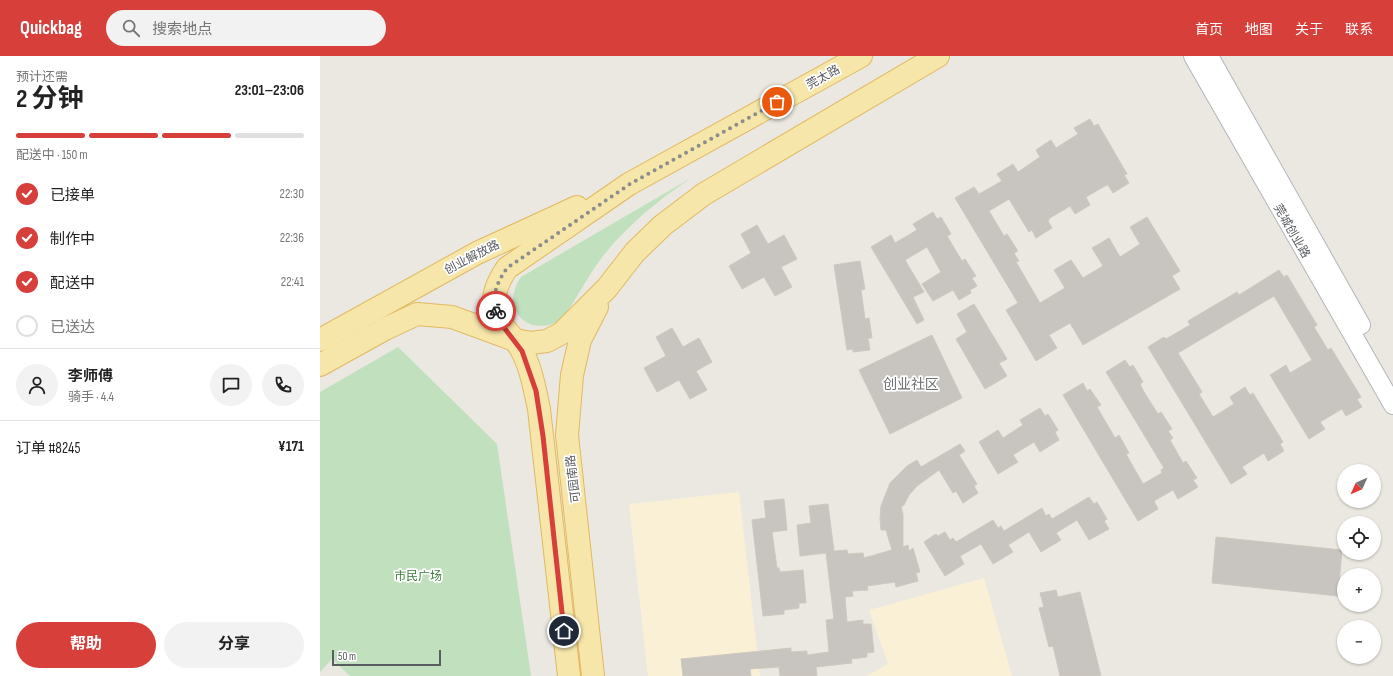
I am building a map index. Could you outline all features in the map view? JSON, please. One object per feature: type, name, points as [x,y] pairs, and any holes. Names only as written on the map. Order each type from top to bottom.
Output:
[{"type":"main road","name":"莞太路","points":[[515,340],[499,321],[493,301],[498,280],[507,268],[630,184],[861,56]]},
{"type":"main road","points":[[320,365],[385,329],[417,314],[452,317],[486,331],[515,340],[531,343],[547,341],[562,333],[606,288],[635,252],[663,225],[704,194],[938,56]]},
{"type":"main road","name":"创业解放路","points":[[320,340],[477,253],[630,184]]},
{"type":"main road","name":"可园南路","points":[[593,676],[567,435],[572,375],[580,340],[606,288]]},
{"type":"main road","points":[[486,331],[510,356],[536,391]]},
{"type":"main road","name":"可园南路","points":[[515,340],[522,351],[536,391],[543,436],[569,676]]},
{"type":"street","name":"莞城创业路","points":[[1192,56],[1393,405]]},
{"type":"street","name":"莞城创业路","points":[[1209,56],[1393,381]]},
{"type":"shaded area","points":[[739,492],[760,676],[648,676],[629,504]]},
{"type":"shaded area","points":[[984,578],[1012,676],[866,676],[888,664],[869,610]]},
{"type":"green space","points":[[691,178],[654,205],[620,236],[595,267],[562,319],[550,325],[539,326],[529,323],[521,318],[516,310],[513,300],[515,289],[521,277]]},
{"type":"green space","name":"市民广场","points":[[398,347],[497,444],[531,676],[350,676],[332,659],[320,672],[320,392]]},
{"type":"building","points":[[1090,119],[1094,126],[1098,124],[1127,174],[1124,175],[1129,183],[1113,193],[1108,185],[1105,186],[1086,197],[1090,205],[1075,214],[1070,206],[1050,218],[1048,221],[1052,228],[1036,238],[1032,230],[1029,232],[1009,199],[989,211],[1004,236],[1007,234],[1018,251],[1014,253],[1019,261],[1016,262],[1040,303],[1065,288],[1054,270],[1071,260],[1083,278],[1103,266],[1092,248],[1109,238],[1120,257],[1140,244],[1130,227],[1147,217],[1180,271],[1172,276],[1180,289],[1083,345],[1070,323],[1049,335],[1057,348],[1036,361],[1006,310],[1018,303],[955,198],[974,187],[979,194],[1002,181],[997,174],[1013,164],[1018,172],[1040,157],[1036,150],[1051,140],[1056,148],[1078,134],[1074,128]]},
{"type":"building","points":[[933,212],[937,219],[941,217],[951,234],[947,236],[962,261],[965,259],[976,276],[972,278],[977,286],[970,290],[971,293],[959,300],[953,290],[933,301],[922,284],[941,272],[927,247],[905,260],[924,292],[913,297],[924,320],[917,324],[871,247],[891,235],[895,243],[917,230],[913,224]]},
{"type":"building","points":[[757,225],[768,244],[784,235],[797,259],[781,267],[792,287],[775,296],[764,277],[742,289],[729,266],[751,253],[741,234]]},
{"type":"building","points":[[860,261],[865,289],[861,290],[865,319],[869,318],[872,338],[868,338],[870,350],[853,352],[853,349],[847,350],[834,265]]},
{"type":"building","points":[[1279,270],[1284,277],[1287,275],[1317,325],[1314,327],[1328,350],[1331,348],[1361,397],[1357,399],[1362,407],[1346,416],[1342,409],[1320,422],[1325,429],[1309,439],[1270,375],[1286,365],[1290,373],[1312,360],[1274,296],[1178,353],[1202,392],[1199,394],[1213,417],[1234,404],[1230,397],[1245,387],[1250,395],[1253,393],[1283,442],[1280,444],[1284,451],[1268,461],[1264,453],[1242,467],[1247,474],[1231,484],[1148,347],[1164,337],[1166,339],[1190,325],[1188,321],[1237,292],[1239,295]]},
{"type":"building","points":[[974,304],[1007,359],[999,363],[1007,376],[985,389],[956,339],[967,332],[957,314]]},
{"type":"building","points":[[672,328],[683,347],[699,338],[712,362],[696,371],[707,390],[690,399],[679,380],[657,392],[644,368],[666,356],[656,337]]},
{"type":"building","points":[[932,335],[962,398],[890,434],[859,370]]},
{"type":"building","points":[[1125,360],[1130,367],[1133,365],[1143,382],[1140,384],[1144,392],[1158,414],[1161,412],[1172,429],[1168,431],[1173,438],[1170,440],[1183,463],[1186,461],[1197,478],[1193,480],[1198,487],[1178,499],[1173,490],[1154,501],[1158,509],[1138,521],[1063,395],[1083,383],[1087,391],[1090,389],[1101,405],[1097,407],[1115,438],[1119,435],[1129,453],[1126,454],[1143,484],[1162,473],[1161,470],[1164,468],[1106,372]]},
{"type":"building","points":[[1040,408],[1045,416],[1048,414],[1058,430],[1055,432],[1059,440],[1040,452],[1034,442],[1013,455],[1018,462],[998,474],[979,442],[998,430],[1003,438],[1023,425],[1020,420]]},
{"type":"building","points":[[960,444],[965,451],[959,455],[977,484],[974,486],[978,493],[963,503],[956,491],[953,493],[939,470],[917,486],[901,507],[903,514],[903,547],[908,545],[909,551],[913,548],[920,572],[916,573],[918,581],[896,587],[895,582],[867,586],[868,590],[852,591],[853,596],[845,597],[847,622],[863,620],[863,624],[871,624],[874,652],[867,653],[867,657],[851,659],[852,663],[816,667],[817,676],[780,676],[779,667],[750,669],[751,676],[683,676],[681,659],[791,648],[791,652],[807,651],[807,655],[829,652],[826,620],[834,619],[826,553],[800,556],[797,525],[811,523],[809,506],[828,504],[834,551],[847,550],[848,554],[863,553],[864,558],[892,550],[886,530],[881,530],[880,518],[881,506],[890,483],[907,466],[917,460],[921,467]]},
{"type":"building","points":[[1089,497],[1094,504],[1097,502],[1107,519],[1104,521],[1109,529],[1089,540],[1077,520],[1056,533],[1061,540],[1041,552],[1029,532],[1008,545],[1013,552],[993,564],[981,544],[960,556],[964,564],[945,576],[924,542],[936,534],[938,536],[945,532],[950,540],[953,538],[956,542],[993,520],[998,528],[1001,526],[1004,531],[1042,508],[1046,516],[1049,514],[1052,519]]},
{"type":"building","points":[[784,499],[787,530],[772,532],[777,568],[779,568],[780,572],[803,570],[806,603],[799,603],[799,608],[784,610],[784,614],[763,616],[752,520],[766,518],[764,501]]},
{"type":"building","points":[[1216,537],[1337,549],[1337,560],[1341,560],[1340,568],[1337,568],[1337,596],[1212,583]]},
{"type":"building","points":[[1056,590],[1058,597],[1080,592],[1101,676],[1060,676],[1053,646],[1049,647],[1039,608],[1044,607],[1040,593]]},
{"type":"way so far","points":[[496,311],[493,301],[498,280],[507,268],[630,184],[777,102]]},
{"type":"district","name":"创业社区","points":[[911,384]]},
{"type":"route","points":[[496,311],[499,321],[522,351],[536,391],[543,436],[564,631]]}]
